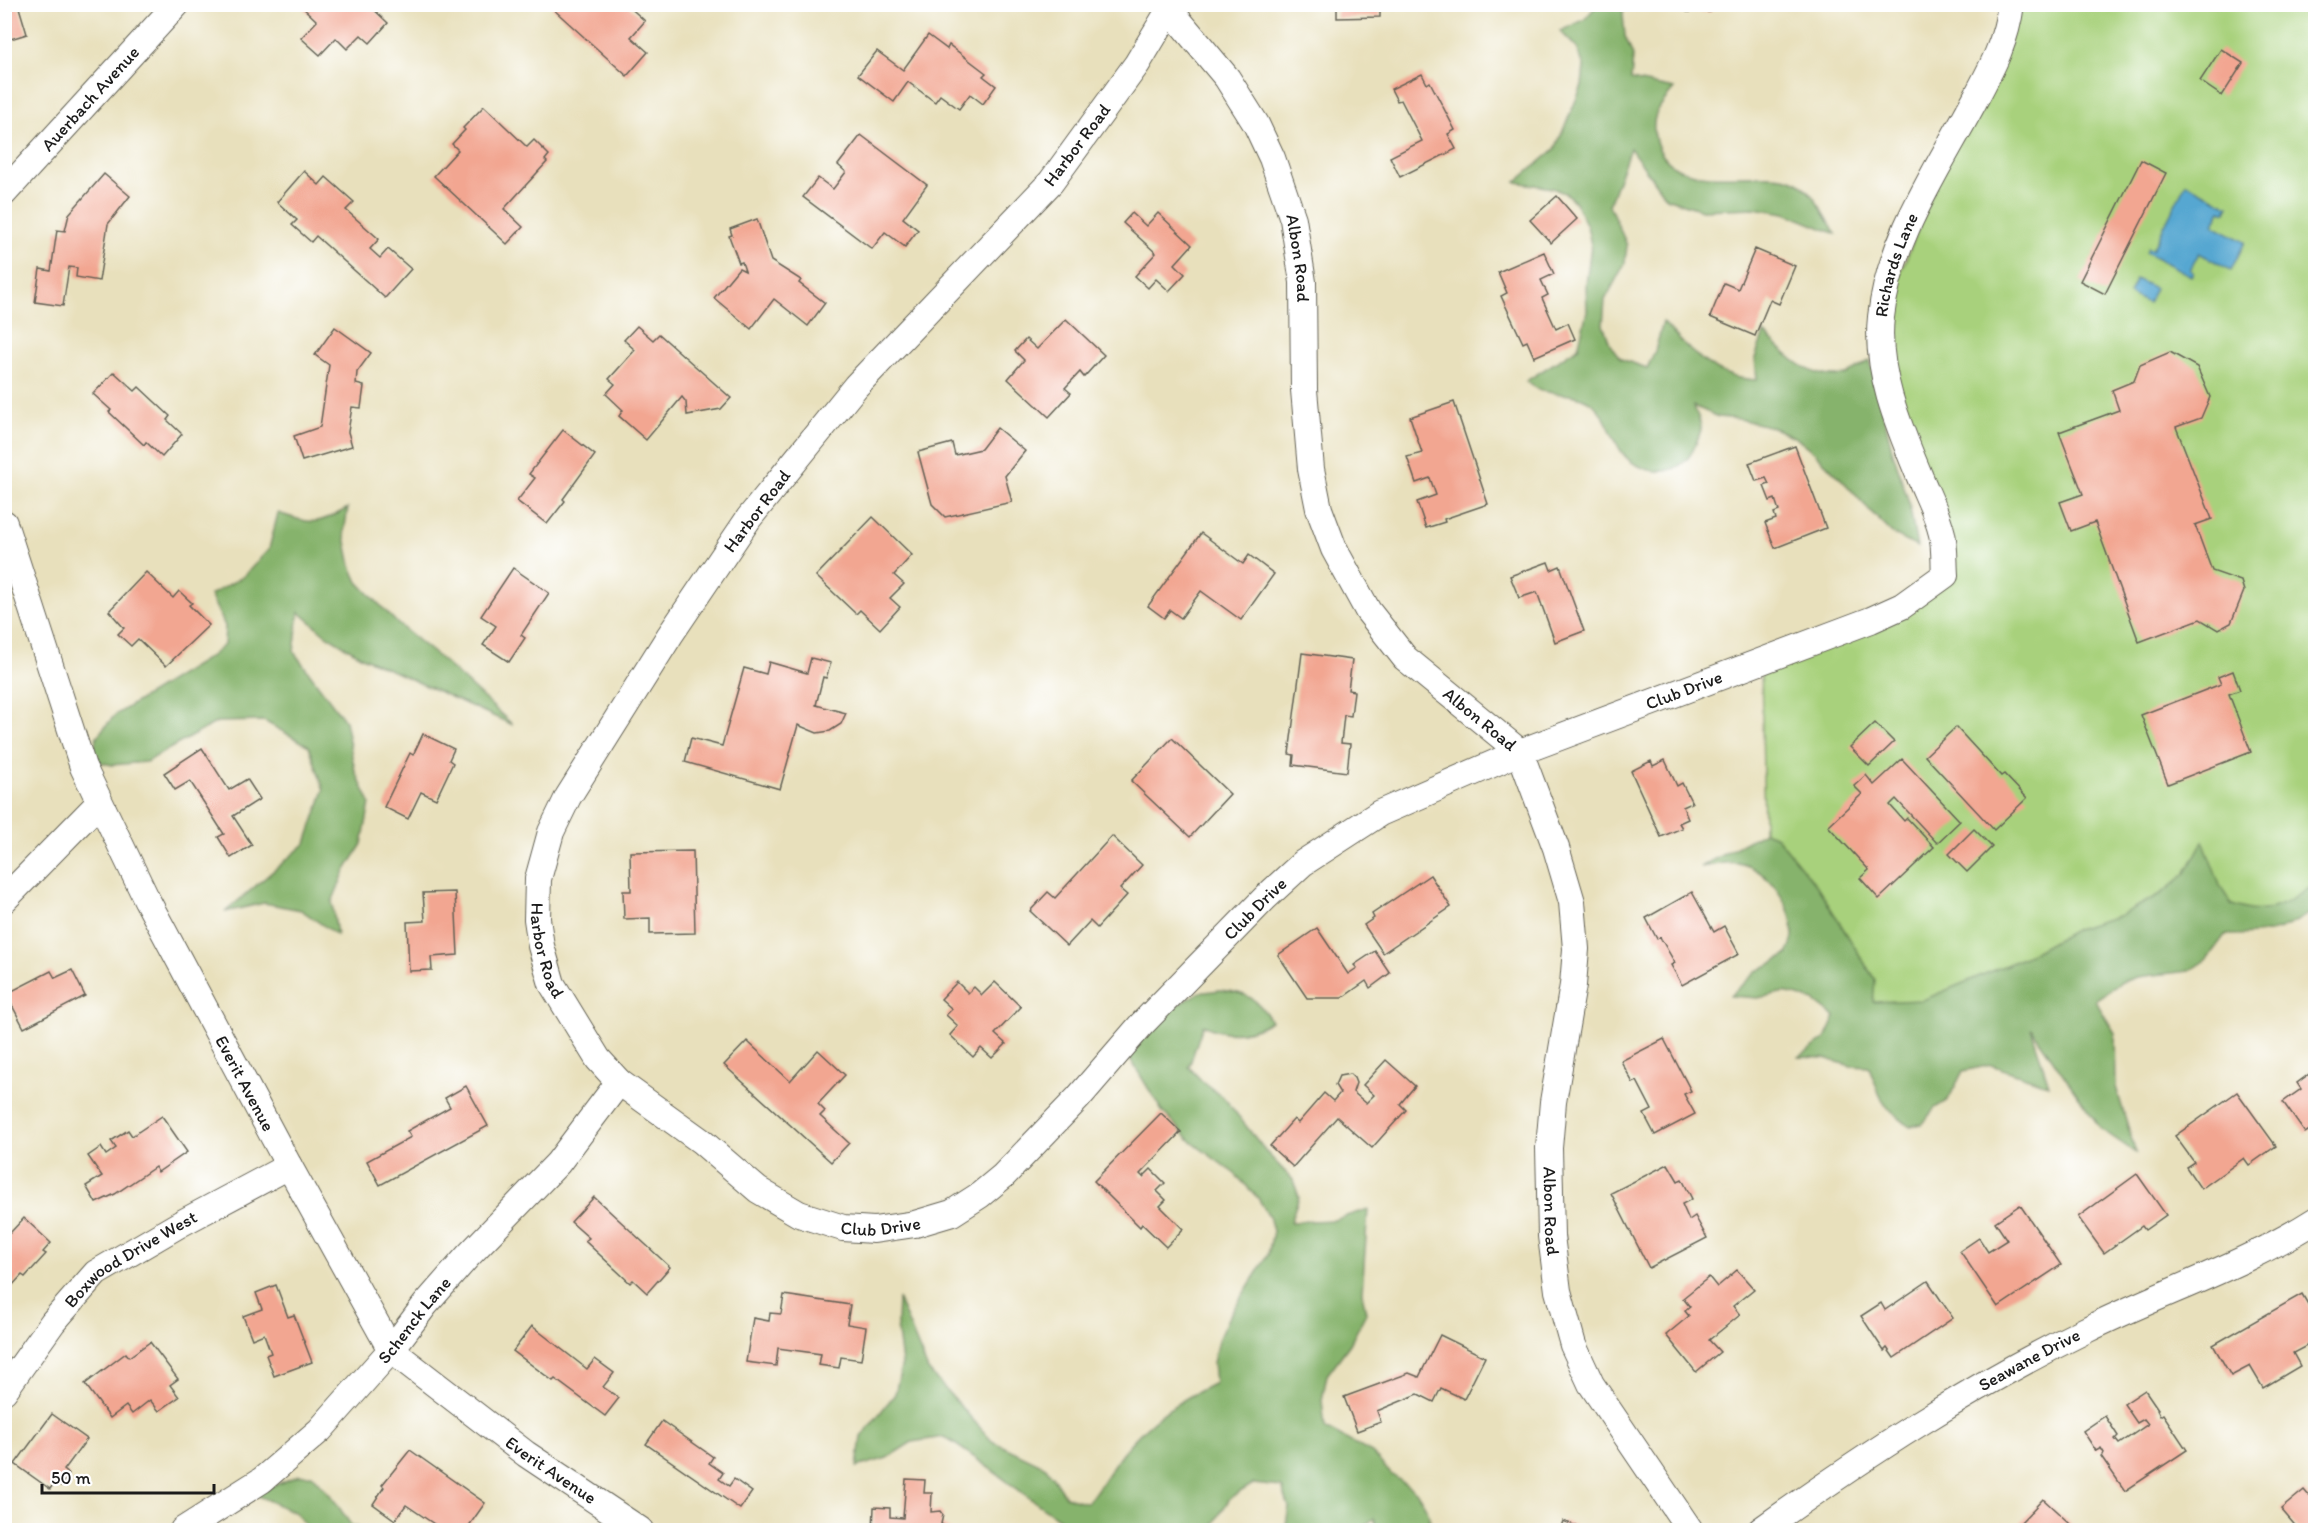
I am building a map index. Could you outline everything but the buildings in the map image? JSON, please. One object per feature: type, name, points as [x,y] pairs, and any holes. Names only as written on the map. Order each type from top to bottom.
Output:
[{"type":"street","name":"Auerbach Avenue","points":[[4,193],[177,4]]},
{"type":"street","name":"Richards Lane","points":[[1943,538],[1936,513],[1919,475],[1886,386],[1880,336],[1881,316],[1893,260],[1913,215],[2000,54],[2011,4]]},
{"type":"street","name":"Albon Road","points":[[1172,7],[1227,78],[1256,124],[1272,158],[1293,219],[1303,282],[1304,390],[1311,470],[1320,509],[1334,549],[1368,611],[1405,658],[1521,752],[1556,848],[1572,902],[1576,949],[1573,985],[1553,1102],[1548,1148],[1551,1236],[1558,1291],[1573,1346],[1591,1384],[1690,1530]]},
{"type":"street","name":"Harbor Road","points":[[619,1082],[598,1059],[552,984],[541,945],[537,919],[538,879],[551,832],[568,797],[670,635],[749,518],[856,386],[1051,182],[1137,64],[1172,7]]},
{"type":"street","name":"Everit Avenue","points":[[4,523],[83,767],[99,803],[147,900],[289,1166],[391,1350],[526,1454],[640,1530]]},
{"type":"street","name":"Club Drive","points":[[619,1082],[701,1141],[758,1190],[799,1214],[843,1228],[874,1230],[915,1224],[952,1213],[980,1195],[1003,1176],[1078,1098],[1141,1025],[1265,898],[1303,863],[1380,813],[1521,752],[1902,606],[1945,575],[1943,538]]},
{"type":"street","points":[[4,900],[99,803]]},
{"type":"street","name":"Schenck Lane","points":[[183,1530],[262,1480],[292,1457],[320,1430],[391,1350],[425,1305],[468,1256],[558,1163],[619,1082]]},
{"type":"street","name":"Boxwood Drive West","points":[[4,1391],[53,1322],[96,1273],[180,1224],[289,1166]]},
{"type":"street","name":"Seawane Drive","points":[[1761,1530],[1844,1471],[1968,1392],[2087,1329],[2200,1280],[2291,1236],[2316,1220]]},
{"type":"green space","points":[[1597,5],[1622,5],[1625,36],[1633,56],[1631,80],[1674,89],[1657,112],[1654,125],[1656,141],[1665,158],[1678,168],[1695,174],[1774,176],[1798,182],[1823,211],[1836,234],[1785,213],[1754,208],[1702,210],[1666,198],[1630,148],[1609,205],[1627,245],[1625,263],[1605,300],[1603,325],[1611,346],[1621,359],[1647,368],[1655,351],[1663,322],[1701,360],[1719,371],[1739,378],[1757,380],[1755,358],[1764,333],[1796,362],[1825,375],[1836,376],[1854,371],[1870,360],[1892,449],[1909,503],[1917,547],[1894,535],[1815,453],[1796,438],[1772,427],[1739,419],[1718,417],[1694,406],[1701,431],[1693,451],[1680,465],[1664,471],[1655,471],[1645,469],[1627,459],[1616,443],[1603,416],[1590,402],[1574,396],[1543,391],[1526,381],[1578,348],[1587,311],[1586,285],[1591,245],[1587,226],[1576,204],[1567,194],[1552,188],[1516,182],[1555,149],[1582,86],[1584,66],[1577,48],[1560,31],[1584,20]]},
{"type":"green space","points":[[2009,5],[2315,5],[2315,892],[2271,922],[1865,1039],[1764,832],[1761,661],[1938,586],[1944,556],[1872,343]]},
{"type":"green space","points":[[348,508],[344,532],[351,566],[358,582],[398,624],[442,660],[513,725],[362,657],[326,635],[299,612],[294,652],[345,721],[355,771],[370,803],[362,844],[344,873],[332,902],[337,935],[301,910],[264,903],[225,912],[306,843],[324,790],[309,746],[264,721],[217,722],[146,762],[112,765],[91,760],[97,736],[115,715],[211,656],[224,645],[225,626],[210,595],[244,576],[269,549],[278,513],[314,521],[328,518]]},
{"type":"green space","points":[[1764,832],[1777,837],[1817,886],[1875,980],[1873,1002],[1923,1000],[2025,957],[2076,929],[2121,915],[2161,894],[2185,874],[2203,841],[2221,888],[2232,905],[2258,911],[2276,907],[2315,884],[2315,909],[2292,924],[2273,931],[2225,935],[2207,959],[2189,971],[2137,977],[2122,982],[2095,1000],[2115,1033],[2116,1087],[2136,1153],[2101,1129],[2031,1028],[2049,1085],[1991,1065],[1963,1071],[1948,1100],[1935,1108],[1922,1124],[1910,1126],[1887,1107],[1876,1087],[1869,1067],[1851,1066],[1824,1058],[1799,1057],[1825,1039],[1835,1017],[1814,1001],[1785,992],[1758,998],[1730,996],[1757,971],[1787,955],[1793,937],[1792,925],[1784,902],[1769,881],[1760,873],[1738,863],[1700,867]]},
{"type":"green space","points":[[1220,990],[1244,995],[1256,1001],[1271,1021],[1254,1029],[1237,1032],[1220,1031],[1203,1025],[1189,1067],[1202,1081],[1225,1099],[1268,1154],[1293,1180],[1299,1197],[1290,1222],[1334,1220],[1368,1209],[1362,1292],[1366,1313],[1350,1344],[1327,1375],[1322,1400],[1325,1428],[1372,1453],[1392,1475],[1416,1491],[1427,1509],[1433,1530],[1378,1530],[1374,1518],[1361,1530],[1285,1530],[1289,1507],[1282,1487],[1253,1484],[1230,1498],[1210,1530],[1070,1530],[1071,1526],[944,1437],[912,1442],[887,1458],[857,1467],[861,1437],[895,1394],[902,1363],[897,1325],[898,1298],[928,1370],[992,1441],[1046,1467],[1065,1496],[1087,1503],[1122,1453],[1143,1430],[1188,1397],[1215,1383],[1213,1363],[1218,1340],[1228,1318],[1268,1255],[1273,1231],[1269,1216],[1258,1198],[1235,1174],[1193,1143],[1162,1111],[1126,1052],[1177,1005],[1198,993]]},
{"type":"green space","points":[[299,1475],[312,1475],[332,1497],[351,1525],[364,1530],[309,1530],[296,1513],[254,1494]]},
{"type":"water","points":[[2186,183],[2229,206],[2226,212],[2221,210],[2213,225],[2245,242],[2231,270],[2199,253],[2190,270],[2193,272],[2191,276],[2146,252],[2148,248],[2152,250]]},
{"type":"water","points":[[2136,279],[2155,288],[2148,303],[2129,294]]}]
